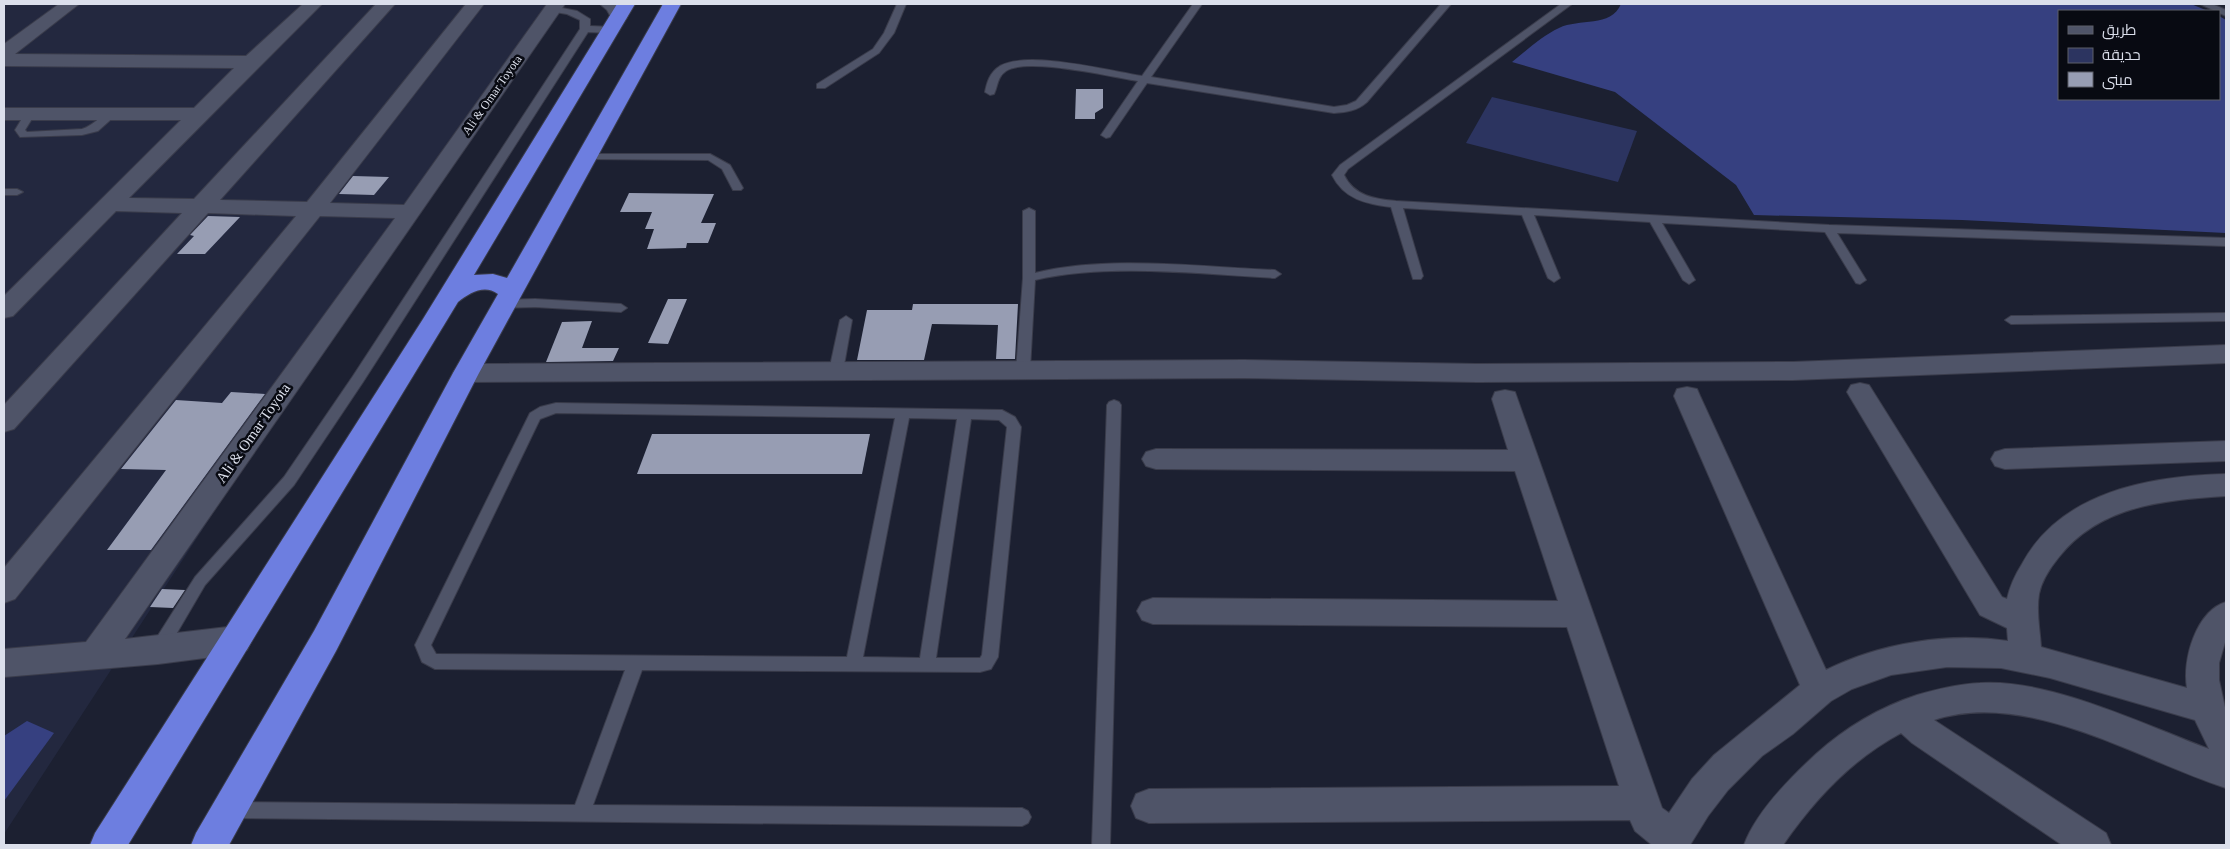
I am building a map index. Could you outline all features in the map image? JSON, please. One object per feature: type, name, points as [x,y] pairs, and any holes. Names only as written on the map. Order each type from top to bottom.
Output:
[{"type":"highway","points":[[209,845],[325,641],[466,372],[672,4]]},
{"type":"highway","points":[[108,845],[448,298],[610,16]]},
{"type":"highway","points":[[448,298],[462,288],[480,282],[498,282],[508,288],[507,299]]},
{"type":"street","points":[[4,53],[70,4]]},
{"type":"street","points":[[4,310],[14,289],[109,204],[251,62],[313,4]]},
{"type":"street","points":[[4,422],[198,206],[386,4]]},
{"type":"street","points":[[4,590],[313,210],[475,4]]},
{"type":"street","name":"Ali & Omar Toyota","points":[[95,655],[411,212],[554,6]]},
{"type":"street","points":[[4,60],[251,62]]},
{"type":"street","points":[[4,114],[198,114]]},
{"type":"street","points":[[109,204],[411,212]]},
{"type":"street","points":[[466,372],[1244,369],[1477,373],[1794,371],[2226,354]]},
{"type":"street","points":[[1860,392],[1991,606],[2024,621]]},
{"type":"street","points":[[1686,396],[1819,691]]},
{"type":"street","points":[[1505,399],[1648,819],[1672,843],[1695,804],[1721,773],[1749,746],[1780,724],[1798,706],[1819,691],[1842,678],[1867,668],[1924,655],[1973,654],[2026,658],[2208,709]]},
{"type":"street","points":[[2004,459],[2226,451]]},
{"type":"street","points":[[1156,459],[1526,460]]},
{"type":"street","points":[[2026,658],[2024,594],[2033,571],[2046,550],[2062,533],[2082,518],[2105,506],[2131,496],[2177,488],[2226,485]]},
{"type":"street","points":[[1153,610],[1578,614]]},
{"type":"street","points":[[2226,615],[2215,627],[2206,644],[2202,663],[2202,685],[2208,709],[2226,748]]},
{"type":"street","points":[[4,663],[158,650],[236,640]]},
{"type":"street","points":[[1764,844],[1788,810],[1832,760],[1875,728],[1905,715],[1954,700],[1996,698],[2048,707],[2119,730],[2226,772]]},
{"type":"street","points":[[1905,715],[1924,732],[2093,845]]},
{"type":"street","points":[[1149,806],[1643,803]]},
{"type":"lane","points":[[821,86],[876,51],[889,33],[901,4]]},
{"type":"lane","points":[[1106,135],[1197,4]]},
{"type":"lane","points":[[990,92],[993,79],[998,70],[1009,65],[1044,63],[1334,110],[1355,107],[1446,4]]},
{"type":"lane","points":[[1546,4],[1564,6]]},
{"type":"lane","points":[[2205,4],[2219,10]]},
{"type":"lane","points":[[554,6],[580,15],[585,20],[610,16]]},
{"type":"lane","points":[[1564,6],[1355,158],[1338,175],[1345,189],[1361,198],[1396,204],[1829,229],[2226,242]]},
{"type":"lane","points":[[158,650],[200,581],[290,482],[358,379],[610,16]]},
{"type":"lane","points":[[588,157],[710,157],[726,167],[737,188]]},
{"type":"lane","points":[[4,192],[17,192]]},
{"type":"lane","points":[[1396,204],[1417,276]]},
{"type":"lane","points":[[1023,370],[1029,278],[1029,211]]},
{"type":"lane","points":[[1526,211],[1554,278]]},
{"type":"lane","points":[[1654,219],[1690,280]]},
{"type":"lane","points":[[1829,229],[1860,280]]},
{"type":"lane","points":[[1029,278],[1062,270],[1139,268],[1275,274]]},
{"type":"lane","points":[[507,299],[535,303],[621,308]]},
{"type":"lane","points":[[2011,320],[2226,317]]},
{"type":"lane","points":[[836,371],[846,320]]},
{"type":"lane","points":[[1101,845],[1114,405]]},
{"type":"lane","points":[[556,408],[903,413],[1002,415],[1010,420],[1014,427],[992,653],[987,661],[980,665],[435,662],[427,657],[423,645],[535,416],[545,410],[556,408]]},
{"type":"lane","points":[[854,664],[903,413]]},
{"type":"lane","points":[[927,665],[965,414]]},
{"type":"lane","points":[[582,814],[636,663]]},
{"type":"lane","points":[[230,810],[1022,817]]},
{"type":"shaded area","points":[[4,4],[549,4],[467,124],[4,834]]},
{"type":"shaded area","points":[[1621,4],[2191,4],[2206,10],[2058,10],[2058,100],[2220,100],[2220,17],[2226,20],[2226,233],[1962,220],[1754,215],[1736,185],[1615,92],[1512,62],[1559,28],[1576,23],[1602,20],[1616,12]]},
{"type":"shaded area","points":[[27,721],[54,733],[4,801],[4,736]]},
{"type":"green space","points":[[1492,97],[1637,131],[1618,182],[1466,143]]},
{"type":"building","points":[[1076,89],[1103,89],[1103,108],[1095,113],[1095,119],[1075,119]]},
{"type":"building","points":[[353,176],[389,177],[374,195],[339,194]]},
{"type":"building","points":[[629,193],[714,194],[701,223],[716,223],[708,243],[687,243],[686,248],[647,249],[654,229],[645,229],[652,212],[620,212]]},
{"type":"building","points":[[208,216],[240,217],[205,254],[177,254],[194,236],[190,235]]},
{"type":"building","points":[[668,299],[687,299],[668,344],[648,343]]},
{"type":"building","points":[[913,304],[1018,304],[1015,359],[996,359],[998,325],[932,324],[924,360],[857,360],[867,310],[912,310]]},
{"type":"building","points":[[592,321],[582,348],[619,348],[613,361],[546,362],[562,322]]},
{"type":"building","points":[[231,392],[265,394],[151,550],[107,550],[166,470],[121,469],[176,400],[222,403]]},
{"type":"building","points":[[652,434],[870,434],[862,474],[637,474]]},
{"type":"building","points":[[162,589],[185,590],[173,608],[150,607]]}]
